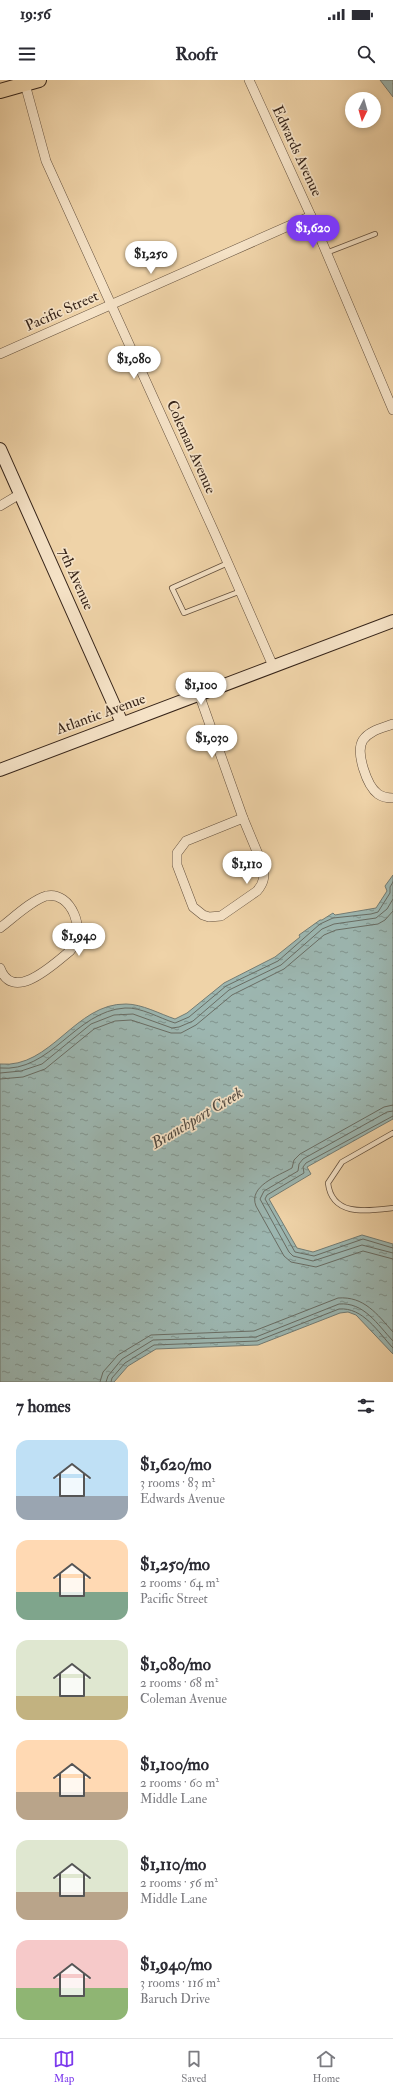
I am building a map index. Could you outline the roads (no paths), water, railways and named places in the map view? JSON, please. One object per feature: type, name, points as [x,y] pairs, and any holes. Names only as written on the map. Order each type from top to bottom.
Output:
[{"type":"main road","points":[[0,91],[39,80]]},
{"type":"street","name":"Edwards Avenue","points":[[249,80],[311,216],[393,410]]},
{"type":"street","name":"Coleman Avenue","points":[[25,84],[46,161],[273,666]]},
{"type":"street","name":"Pacific Street","points":[[0,354],[311,216]]},
{"type":"street","name":"7th Avenue","points":[[0,449],[122,723]]},
{"type":"street","points":[[0,506],[20,494]]},
{"type":"street","name":"Atlantic Avenue","points":[[0,770],[393,621]]},
{"type":"street","points":[[199,694],[243,818],[265,873],[262,886],[257,891],[221,916],[203,916],[193,907],[177,865],[177,853],[186,842],[243,818]]},
{"type":"street","points":[[393,724],[367,736],[362,742],[360,755],[371,787],[378,794],[393,798]]},
{"type":"street","points":[[0,928],[40,898],[53,896],[64,900],[70,907],[79,933],[75,946],[70,951],[31,980],[21,982],[11,980],[0,968]]},
{"type":"lane","points":[[326,253],[375,234]]},
{"type":"lane","points":[[228,564],[172,588],[184,613],[240,591]]},
{"type":"lane","points":[[393,1133],[342,1162],[334,1170],[328,1183],[329,1191],[335,1201],[343,1207],[354,1210],[393,1208]]},
{"type":"water","points":[[380,80],[393,80],[393,97]]},
{"type":"water","name":"Branchport Creek","points":[[393,875],[393,1119],[307,1167],[311,1174],[269,1199],[297,1248],[313,1252],[362,1235],[393,1244],[393,1354],[356,1315],[348,1312],[340,1313],[258,1345],[156,1349],[128,1366],[114,1382],[0,1382],[0,1064],[18,1063],[34,1057],[77,1024],[108,1006],[132,1004],[145,1007],[175,1019],[187,1013],[224,983],[275,957],[300,937],[299,935],[320,920],[333,913],[335,915],[376,908],[387,891],[385,886]]}]
